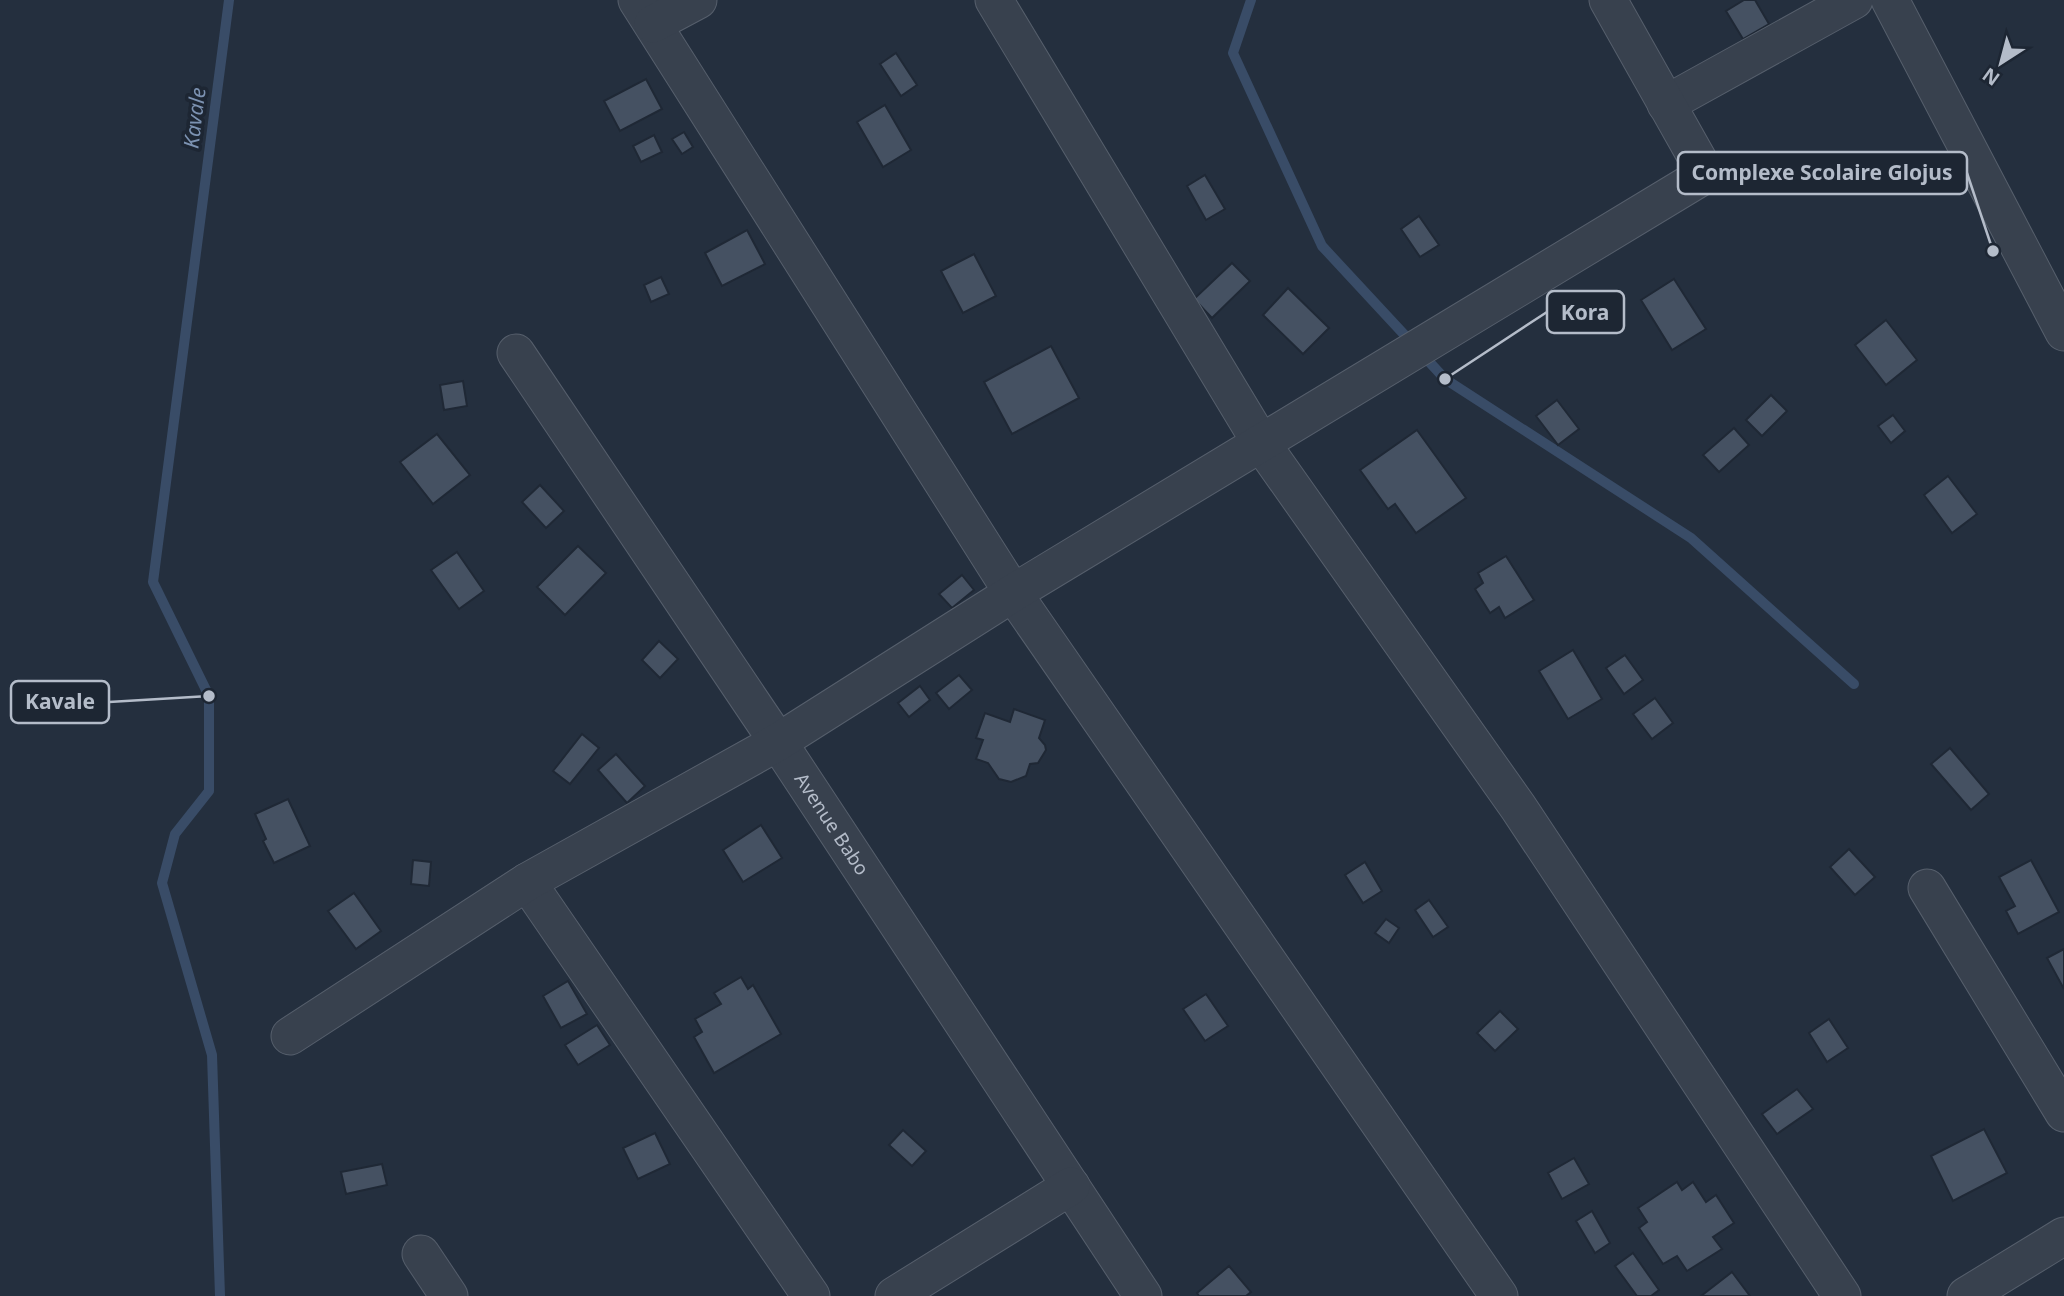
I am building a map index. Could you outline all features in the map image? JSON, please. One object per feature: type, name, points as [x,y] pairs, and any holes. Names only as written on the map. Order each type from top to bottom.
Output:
[{"type":"street","points":[[698,0],[645,12],[1013,593],[1499,1296]]},
{"type":"street","points":[[994,0],[1261,443],[1518,807],[1842,1296]]},
{"type":"street","points":[[290,1036],[527,881],[778,742],[1013,593],[1706,174],[1608,0]]},
{"type":"street","points":[[1666,104],[1854,0]]},
{"type":"street","points":[[1890,0],[2064,332]]},
{"type":"street","name":"Avenue Babo","points":[[516,353],[778,742],[1143,1296]]},
{"type":"street","points":[[527,881],[811,1296]]},
{"type":"street","points":[[1927,888],[2064,1113]]},
{"type":"street","points":[[894,1296],[1071,1186]]},
{"type":"street","points":[[1966,1296],[2064,1236]]},
{"type":"street","points":[[421,1254],[449,1296]]},
{"type":"building","points":[[1744,0],[1755,0],[1769,24],[1743,39],[1726,11]]},
{"type":"building","points":[[896,53],[917,85],[901,96],[880,64]]},
{"type":"building","points":[[646,79],[662,109],[620,131],[604,101]]},
{"type":"building","points":[[885,105],[911,150],[883,167],[857,122]]},
{"type":"building","points":[[684,132],[693,147],[682,154],[672,139]]},
{"type":"building","points":[[654,135],[662,152],[641,162],[633,146]]},
{"type":"building","points":[[1205,175],[1225,209],[1206,220],[1187,186]]},
{"type":"building","points":[[1419,216],[1439,245],[1420,257],[1401,229]]},
{"type":"building","points":[[747,230],[765,264],[722,286],[705,253]]},
{"type":"building","points":[[974,254],[996,296],[963,313],[941,271]]},
{"type":"building","points":[[1232,263],[1250,281],[1212,318],[1194,299]]},
{"type":"building","points":[[661,277],[669,294],[651,302],[644,285]]},
{"type":"building","points":[[1674,279],[1706,329],[1672,350],[1641,300]]},
{"type":"building","points":[[1288,288],[1329,328],[1303,354],[1263,315]]},
{"type":"building","points":[[1886,320],[1917,360],[1886,385],[1855,345]]},
{"type":"building","points":[[1051,346],[1079,398],[1012,434],[984,382]]},
{"type":"building","points":[[463,381],[467,406],[444,410],[440,385]]},
{"type":"building","points":[[1771,395],[1787,411],[1762,436],[1746,420]]},
{"type":"building","points":[[1557,400],[1579,429],[1558,445],[1536,416]]},
{"type":"building","points":[[1893,415],[1905,431],[1891,443],[1878,426]]},
{"type":"building","points":[[1734,428],[1749,445],[1719,472],[1703,455]]},
{"type":"building","points":[[1417,430],[1466,498],[1416,533],[1395,504],[1388,509],[1360,470]]},
{"type":"building","points":[[437,434],[470,475],[433,504],[400,462]]},
{"type":"building","points":[[1948,476],[1977,514],[1952,533],[1924,495]]},
{"type":"building","points":[[540,485],[564,511],[546,528],[522,502]]},
{"type":"building","points":[[578,546],[606,573],[565,615],[537,587]]},
{"type":"building","points":[[457,552],[484,591],[459,609],[431,570]]},
{"type":"building","points":[[1506,556],[1534,600],[1505,618],[1499,607],[1490,613],[1475,589],[1483,583],[1478,573]]},
{"type":"building","points":[[962,575],[974,590],[952,608],[939,594]]},
{"type":"building","points":[[659,641],[678,659],[660,678],[642,660]]},
{"type":"building","points":[[1573,650],[1602,699],[1568,719],[1539,671]]},
{"type":"building","points":[[1625,655],[1643,680],[1624,694],[1606,668]]},
{"type":"building","points":[[959,675],[972,690],[949,709],[936,693]]},
{"type":"building","points":[[920,686],[930,700],[909,717],[898,703]]},
{"type":"building","points":[[1655,698],[1673,723],[1652,739],[1633,714]]},
{"type":"building","points":[[1014,709],[1045,720],[1039,738],[1046,750],[1038,763],[1030,764],[1026,776],[1011,782],[999,779],[988,763],[976,759],[983,740],[976,738],[985,713],[1010,722]]},
{"type":"building","points":[[582,734],[599,748],[570,784],[553,771]]},
{"type":"building","points":[[1950,748],[1989,794],[1971,810],[1931,764]]},
{"type":"building","points":[[616,754],[645,786],[627,803],[598,770]]},
{"type":"building","points":[[288,799],[310,846],[274,863],[263,841],[266,839],[255,814]]},
{"type":"building","points":[[761,825],[782,858],[743,882],[723,850]]},
{"type":"building","points":[[1849,849],[1875,877],[1855,895],[1830,867]]},
{"type":"building","points":[[413,860],[431,862],[429,886],[411,884]]},
{"type":"building","points":[[2031,860],[2059,912],[2018,934],[2006,911],[2015,906],[1999,877]]},
{"type":"building","points":[[1365,862],[1382,891],[1363,903],[1345,875]]},
{"type":"building","points":[[354,893],[381,931],[356,949],[328,911]]},
{"type":"building","points":[[1429,900],[1448,927],[1433,937],[1415,910]]},
{"type":"building","points":[[1386,919],[1399,928],[1389,943],[1375,933]]},
{"type":"building","points":[[2064,949],[2064,989],[2047,958]]},
{"type":"building","points":[[741,977],[748,989],[753,985],[781,1034],[714,1073],[694,1037],[702,1032],[695,1019],[721,1004],[714,993]]},
{"type":"building","points":[[568,981],[587,1014],[561,1028],[543,996]]},
{"type":"building","points":[[1206,994],[1228,1026],[1205,1041],[1183,1009]]},
{"type":"building","points":[[1500,1011],[1518,1029],[1495,1051],[1477,1033]]},
{"type":"building","points":[[1829,1019],[1848,1048],[1827,1062],[1809,1033]]},
{"type":"building","points":[[597,1025],[610,1045],[578,1065],[565,1045]]},
{"type":"building","points":[[1797,1089],[1813,1109],[1777,1134],[1762,1114]]},
{"type":"building","points":[[1984,1129],[2007,1173],[1953,1201],[1931,1156]]},
{"type":"building","points":[[903,1130],[926,1151],[912,1166],[889,1145]]},
{"type":"building","points":[[655,1133],[670,1164],[638,1179],[623,1148]]},
{"type":"building","points":[[1574,1158],[1589,1184],[1562,1199],[1548,1173]]},
{"type":"building","points":[[382,1164],[387,1185],[346,1194],[341,1172]]},
{"type":"building","points":[[1677,1182],[1682,1190],[1693,1182],[1706,1202],[1716,1195],[1734,1223],[1713,1237],[1722,1249],[1687,1271],[1677,1256],[1663,1264],[1639,1228],[1647,1222],[1638,1208]]},
{"type":"building","points":[[1592,1211],[1610,1243],[1595,1253],[1576,1221]]},
{"type":"building","points":[[1633,1253],[1659,1290],[1651,1296],[1637,1296],[1615,1266]]},
{"type":"building","points":[[1229,1266],[1251,1292],[1246,1296],[1199,1296],[1197,1293]]},
{"type":"building","points":[[1732,1272],[1750,1296],[1701,1296]]},
{"type":"waterway","name":"Kavale","points":[[220,1296],[212,1055],[162,883],[175,834],[209,791],[209,696],[153,582],[229,0]]},
{"type":"waterway","points":[[1251,0],[1233,53],[1322,246],[1412,343]]},
{"type":"waterway","points":[[1422,354],[1445,379],[1691,538],[1854,684]]},
{"type":"place","name":"Complexe Scolaire Glojus","points":[[1993,251]]},
{"type":"place","name":"Kora","points":[[1445,379]]},
{"type":"place","name":"Kavale","points":[[209,696]]}]
